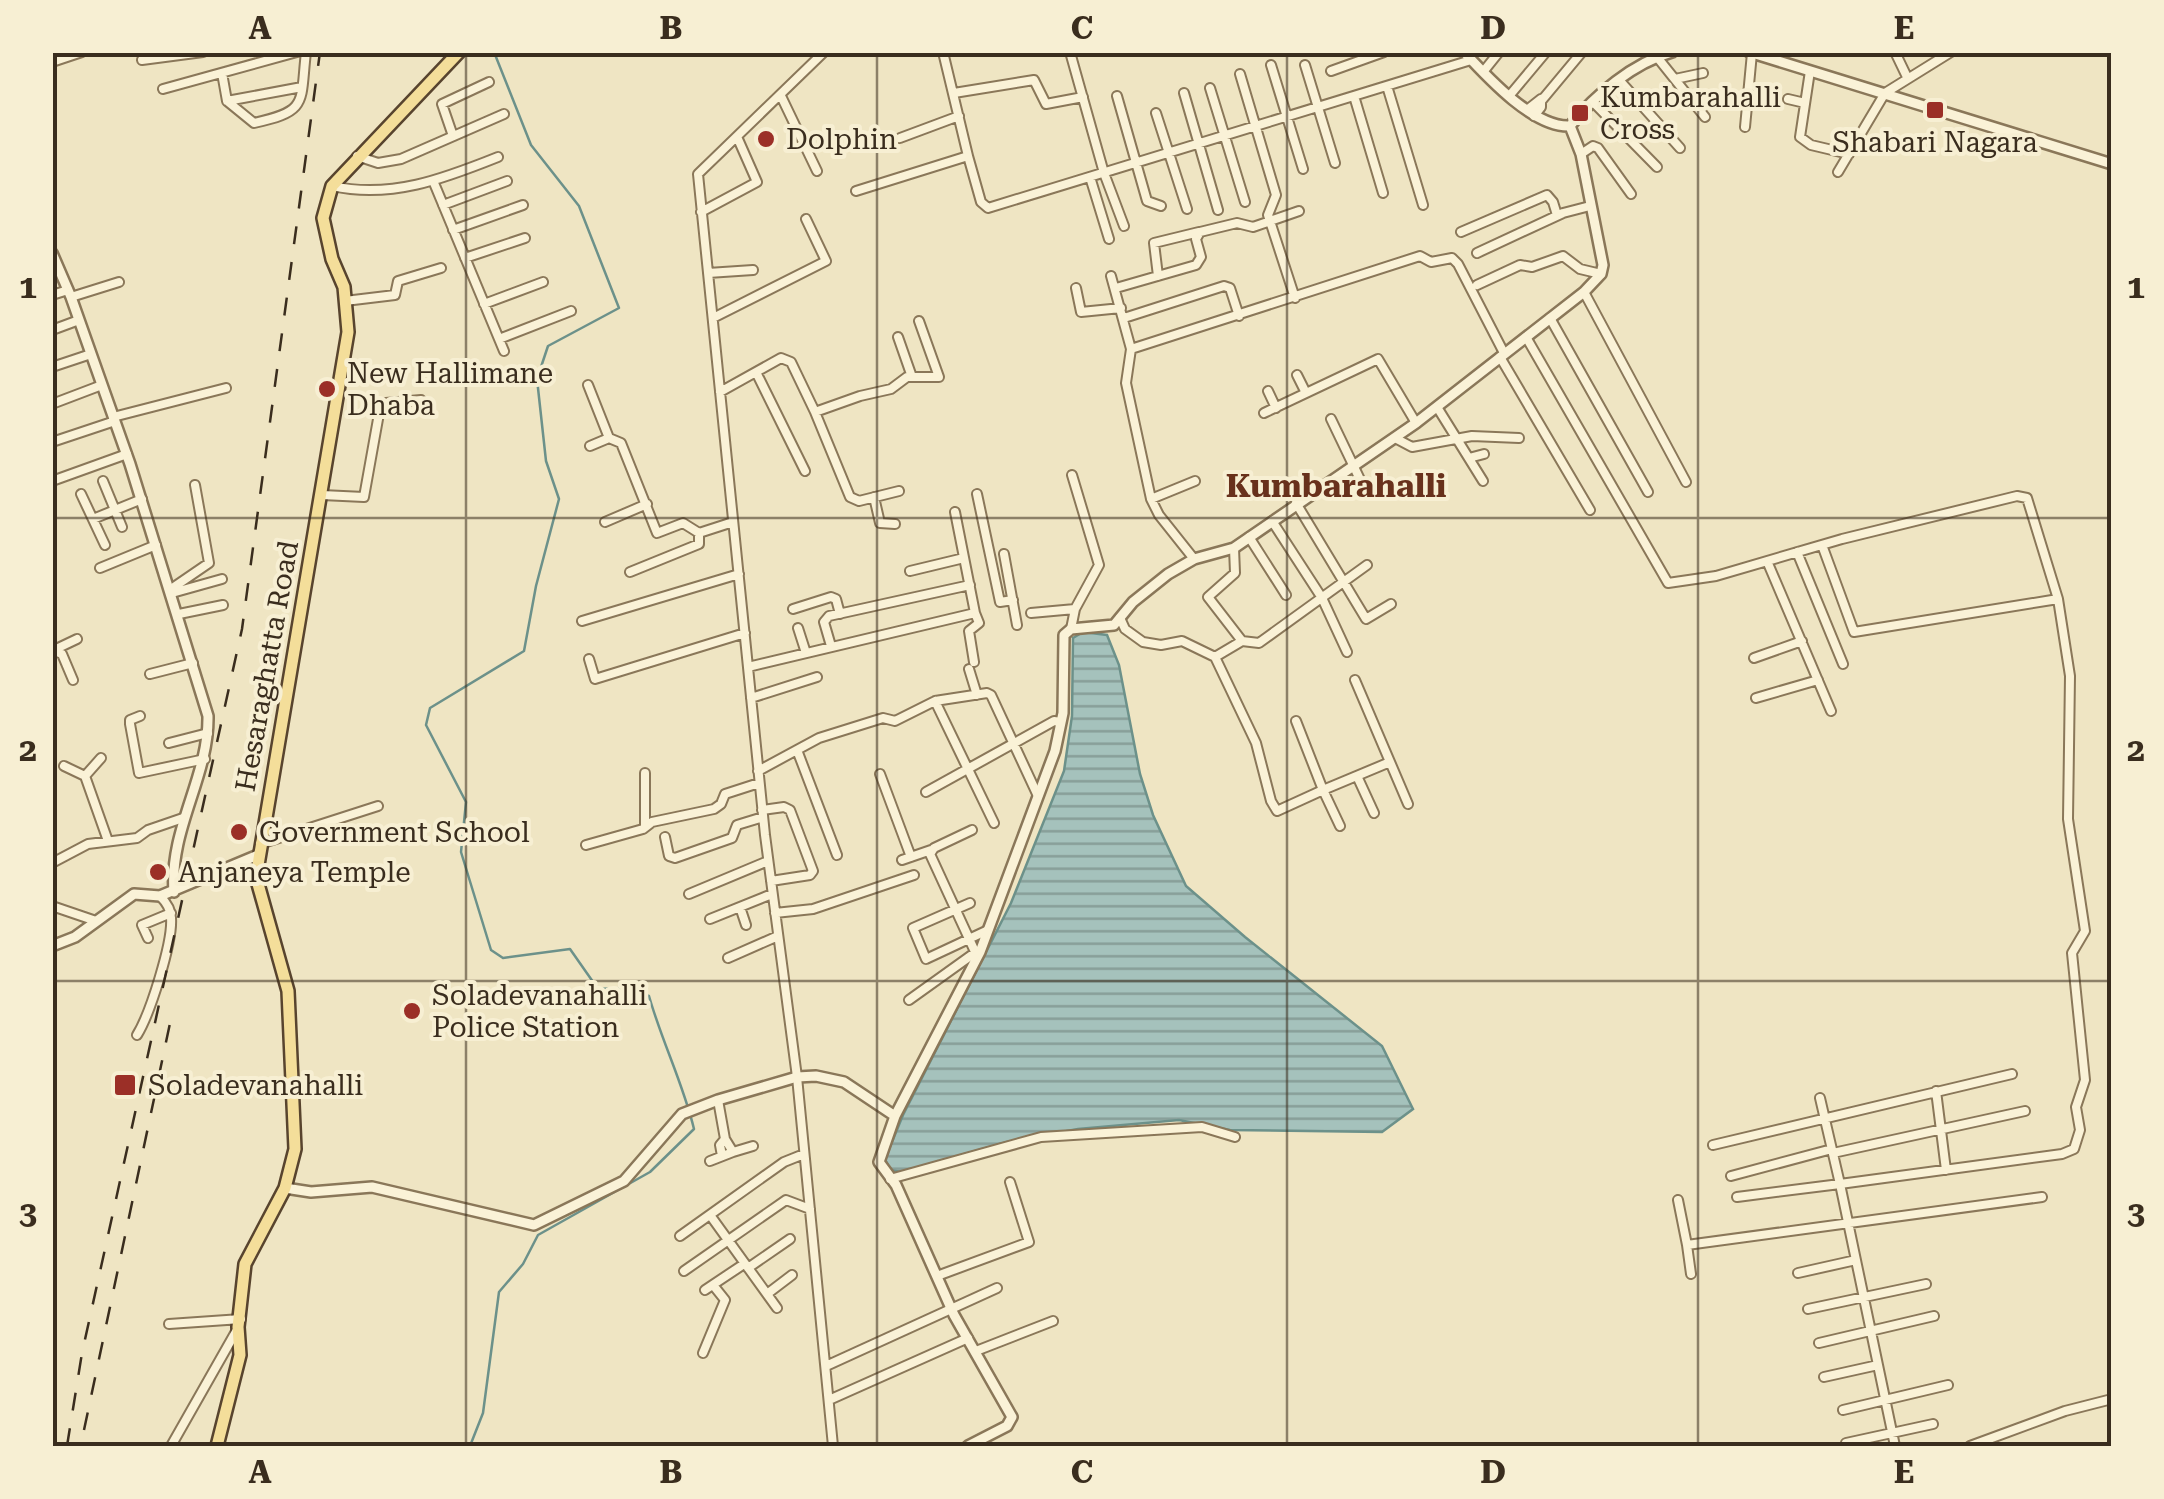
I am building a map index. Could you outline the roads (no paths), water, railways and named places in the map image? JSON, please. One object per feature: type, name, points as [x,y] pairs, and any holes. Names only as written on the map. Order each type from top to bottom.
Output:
[{"type":"main road","points":[[332,186],[459,52]]},
{"type":"main road","name":"Hesaraghatta Road","points":[[217,1446],[240,1354],[245,1264],[285,1188],[296,1149],[288,991],[258,884],[259,849],[280,750],[348,332],[344,287],[322,218],[332,186]]},
{"type":"street","points":[[52,62],[82,52]]},
{"type":"street","points":[[142,60],[203,52]]},
{"type":"street","points":[[163,88],[297,52]]},
{"type":"street","points":[[222,72],[226,101],[254,123],[293,111],[300,104],[306,52]]},
{"type":"street","points":[[824,52],[738,139],[699,171],[762,813],[797,1077],[834,1446]]},
{"type":"street","points":[[943,52],[981,202],[988,208],[1387,86],[1467,56],[1530,113],[1549,125],[1570,126],[1620,80],[1672,52]]},
{"type":"street","points":[[1070,52],[1104,172],[1124,226]]},
{"type":"street","points":[[1331,71],[1384,52]]},
{"type":"street","points":[[1483,72],[1499,52]]},
{"type":"street","points":[[1510,94],[1546,52]]},
{"type":"street","points":[[1530,113],[1582,52]]},
{"type":"street","points":[[1895,52],[1907,77]]},
{"type":"street","points":[[1925,52],[1930,64]]},
{"type":"street","points":[[1838,172],[1886,93],[1951,52]]},
{"type":"street","points":[[1745,127],[1750,53],[2112,164]]},
{"type":"street","points":[[1657,57],[1704,117]]},
{"type":"street","points":[[1305,64],[1335,163]]},
{"type":"street","points":[[1271,65],[1303,169]]},
{"type":"street","points":[[1810,71],[1800,137],[1802,141],[1848,154]]},
{"type":"street","points":[[1675,79],[1703,73]]},
{"type":"street","points":[[1240,74],[1276,195],[1268,209],[1270,222],[1296,298]]},
{"type":"street","points":[[954,93],[1034,80],[1046,104],[1084,96]]},
{"type":"street","points":[[1620,80],[1680,148]]},
{"type":"street","points":[[453,136],[442,104],[489,82]]},
{"type":"street","points":[[1387,86],[1423,205]]},
{"type":"street","points":[[226,101],[302,87]]},
{"type":"street","points":[[1210,88],[1245,202]]},
{"type":"street","points":[[1184,93],[1218,210]]},
{"type":"street","points":[[780,96],[817,171]]},
{"type":"street","points":[[1117,96],[1147,200],[1160,206]]},
{"type":"street","points":[[1354,96],[1383,193]]},
{"type":"street","points":[[1788,99],[1805,103]]},
{"type":"street","points":[[1594,102],[1657,167]]},
{"type":"street","points":[[1156,113],[1186,209]]},
{"type":"street","points":[[357,156],[378,162],[401,159],[504,114]]},
{"type":"street","points":[[900,138],[959,116]]},
{"type":"street","points":[[1070,629],[1111,626],[1168,574],[1194,560],[1234,548],[1395,438],[1584,292],[1601,274],[1603,264],[1581,154],[1570,126]]},
{"type":"street","points":[[701,212],[757,182],[738,139]]},
{"type":"street","points":[[1581,154],[1593,146],[1598,148],[1631,194]]},
{"type":"street","points":[[332,186],[380,191],[434,183],[498,156]]},
{"type":"street","points":[[856,191],[968,156]]},
{"type":"street","points":[[1090,177],[1109,238]]},
{"type":"street","points":[[443,205],[507,182]]},
{"type":"street","points":[[434,183],[504,352]]},
{"type":"street","points":[[1461,232],[1546,196],[1558,215]]},
{"type":"street","points":[[453,230],[523,205]]},
{"type":"street","points":[[1476,253],[1558,215],[1590,206]]},
{"type":"street","points":[[1158,276],[1154,243],[1237,223],[1254,227],[1299,211]]},
{"type":"street","points":[[713,318],[826,261],[806,220]]},
{"type":"street","points":[[1116,288],[1200,262],[1196,239],[1200,232]]},
{"type":"street","points":[[464,258],[525,238]]},
{"type":"street","points":[[1478,285],[1520,265],[1532,268],[1563,256],[1580,269],[1601,274]]},
{"type":"street","points":[[1130,349],[1416,258],[1431,262],[1452,258],[1590,510]]},
{"type":"street","points":[[54,260],[70,293],[127,454],[208,716],[204,759],[174,850],[174,892]]},
{"type":"street","points":[[346,301],[395,295],[398,280],[441,268]]},
{"type":"street","points":[[708,274],[754,270]]},
{"type":"street","points":[[1111,276],[1130,349],[1126,383],[1150,499],[1194,560]]},
{"type":"street","points":[[52,295],[119,282]]},
{"type":"street","points":[[484,304],[542,282]]},
{"type":"street","points":[[1076,288],[1081,312],[1123,313],[1224,286],[1230,288],[1239,316]]},
{"type":"street","points":[[1584,292],[1686,482]]},
{"type":"street","points":[[498,339],[571,311]]},
{"type":"street","points":[[1550,318],[1648,492]]},
{"type":"street","points":[[52,330],[79,320]]},
{"type":"street","points":[[815,412],[896,386],[910,377],[939,377],[919,320]]},
{"type":"street","points":[[898,337],[910,377]]},
{"type":"street","points":[[1526,337],[1668,583],[1716,576],[1822,545],[2024,496],[2058,599],[2070,676],[2068,819],[2085,931],[2072,953],[2084,1071],[2076,1107],[2079,1136],[2074,1149],[2062,1154],[1737,1197]]},
{"type":"street","points":[[52,367],[91,354]]},
{"type":"street","points":[[720,392],[787,358],[815,412],[850,497],[859,502],[899,491]]},
{"type":"street","points":[[1264,413],[1378,360],[1416,422]]},
{"type":"street","points":[[756,372],[805,471]]},
{"type":"street","points":[[1297,374],[1306,393]]},
{"type":"street","points":[[52,404],[102,385]]},
{"type":"street","points":[[588,385],[609,438]]},
{"type":"street","points":[[52,442],[114,419],[226,388]]},
{"type":"street","points":[[1268,390],[1276,408]]},
{"type":"street","points":[[322,495],[364,497],[380,408],[386,403],[420,400]]},
{"type":"street","points":[[1437,407],[1483,481]]},
{"type":"street","points":[[1332,419],[1367,494]]},
{"type":"street","points":[[1395,438],[1412,447],[1472,436],[1518,438]]},
{"type":"street","points":[[590,446],[609,438],[621,443],[657,533],[684,523],[699,533]]},
{"type":"street","points":[[52,481],[127,454]]},
{"type":"street","points":[[1469,458],[1484,454]]},
{"type":"street","points":[[968,1446],[1007,1426],[1012,1417],[952,1311],[879,1162],[895,1116],[988,930],[1055,751],[1061,722],[1064,635],[1070,629],[1074,608],[1099,565],[1072,475]]},
{"type":"street","points":[[103,481],[122,528]]},
{"type":"street","points":[[1150,499],[1194,481]]},
{"type":"street","points":[[171,591],[209,563],[195,485]]},
{"type":"street","points":[[81,494],[106,545]]},
{"type":"street","points":[[977,494],[1000,602],[1013,600]]},
{"type":"street","points":[[874,497],[880,522],[894,524]]},
{"type":"street","points":[[93,519],[142,499]]},
{"type":"street","points":[[1296,503],[1367,620],[1390,604]]},
{"type":"street","points":[[605,522],[647,504]]},
{"type":"street","points":[[955,512],[979,622],[969,631],[977,694]]},
{"type":"street","points":[[1272,521],[1322,598],[1346,652]]},
{"type":"street","points":[[699,533],[733,522]]},
{"type":"street","points":[[630,572],[699,544],[699,533]]},
{"type":"street","points":[[1249,537],[1286,595]]},
{"type":"street","points":[[100,568],[156,545]]},
{"type":"street","points":[[1822,545],[1854,632],[2058,599]]},
{"type":"street","points":[[1234,548],[1235,573],[1208,597],[1242,642]]},
{"type":"street","points":[[1797,552],[1844,664]]},
{"type":"street","points":[[1004,554],[1018,626]]},
{"type":"street","points":[[910,571],[964,558]]},
{"type":"street","points":[[1767,561],[1831,710]]},
{"type":"street","points":[[1215,657],[1242,642],[1259,643],[1367,565]]},
{"type":"street","points":[[582,620],[738,574]]},
{"type":"street","points":[[171,591],[222,579]]},
{"type":"street","points":[[830,646],[824,622],[829,616],[996,587]]},
{"type":"street","points":[[793,609],[832,597],[840,614]]},
{"type":"street","points":[[178,614],[223,604]]},
{"type":"street","points":[[1031,613],[1074,608]]},
{"type":"street","points":[[748,667],[975,613]]},
{"type":"street","points":[[1120,618],[1126,629],[1143,642],[1162,645],[1182,641],[1215,657],[1256,743],[1273,807],[1282,810],[1390,762]]},
{"type":"street","points":[[798,628],[806,652]]},
{"type":"street","points":[[589,659],[595,679],[744,633]]},
{"type":"street","points":[[54,649],[77,640]]},
{"type":"street","points":[[1754,658],[1802,642]]},
{"type":"street","points":[[54,649],[62,654],[73,680]]},
{"type":"street","points":[[150,674],[193,663]]},
{"type":"street","points":[[751,698],[817,676]]},
{"type":"street","points":[[1355,680],[1408,804]]},
{"type":"street","points":[[1756,698],[1818,680]]},
{"type":"street","points":[[758,771],[819,738],[882,718],[896,721],[934,702],[991,695],[1038,796]]},
{"type":"street","points":[[934,702],[994,823]]},
{"type":"street","points":[[140,716],[130,720],[139,774],[204,759]]},
{"type":"street","points":[[926,792],[1054,722],[1061,722]]},
{"type":"street","points":[[1296,722],[1340,826]]},
{"type":"street","points":[[169,743],[208,734]]},
{"type":"street","points":[[796,750],[837,854]]},
{"type":"street","points":[[85,776],[101,758]]},
{"type":"street","points":[[64,766],[85,776],[108,840]]},
{"type":"street","points":[[645,773],[645,827]]},
{"type":"street","points":[[880,774],[906,858],[972,830]]},
{"type":"street","points":[[1357,776],[1374,812]]},
{"type":"street","points":[[586,846],[652,822],[714,809],[722,804],[725,794],[760,784]]},
{"type":"street","points":[[52,946],[75,937],[134,894],[160,896],[174,892],[259,849],[378,806]]},
{"type":"street","points":[[666,837],[669,856],[675,858],[732,838],[736,825],[784,806],[790,810],[813,871],[810,876],[771,881]]},
{"type":"street","points":[[52,862],[88,844],[137,838],[183,818]]},
{"type":"street","points":[[931,850],[976,954]]},
{"type":"street","points":[[689,894],[768,861]]},
{"type":"street","points":[[775,913],[813,909],[914,875]]},
{"type":"street","points":[[710,919],[772,894]]},
{"type":"street","points":[[137,1035],[146,1020],[166,949],[171,913],[160,896]]},
{"type":"street","points":[[970,903],[913,928],[925,957],[988,930]]},
{"type":"street","points":[[52,906],[96,921]]},
{"type":"street","points":[[740,908],[746,925]]},
{"type":"street","points":[[148,938],[142,925],[171,913]]},
{"type":"street","points":[[728,958],[778,936]]},
{"type":"street","points":[[909,1000],[976,954]]},
{"type":"street","points":[[1713,1145],[2012,1074]]},
{"type":"street","points":[[285,1188],[311,1192],[372,1187],[534,1225],[624,1181],[689,1110],[718,1100],[797,1077],[844,1082],[895,1116]]},
{"type":"street","points":[[1936,1091],[1946,1170]]},
{"type":"street","points":[[1820,1098],[1895,1446]]},
{"type":"street","points":[[718,1100],[726,1139],[733,1152]]},
{"type":"street","points":[[1731,1176],[2025,1111]]},
{"type":"street","points":[[890,1178],[1041,1136],[1202,1127],[1236,1137]]},
{"type":"street","points":[[722,1156],[720,1145],[726,1139]]},
{"type":"street","points":[[710,1161],[753,1146]]},
{"type":"street","points":[[680,1236],[784,1162],[804,1154]]},
{"type":"street","points":[[936,1276],[1029,1242],[1010,1182]]},
{"type":"street","points":[[1687,1245],[2042,1197]]},
{"type":"street","points":[[684,1271],[786,1200],[810,1209]]},
{"type":"street","points":[[1678,1200],[1691,1274]]},
{"type":"street","points":[[710,1215],[776,1308]]},
{"type":"street","points":[[703,1353],[725,1300],[709,1288],[790,1239]]},
{"type":"street","points":[[1798,1273],[1856,1260]]},
{"type":"street","points":[[767,1294],[792,1275]]},
{"type":"street","points":[[1808,1310],[1926,1284]]},
{"type":"street","points":[[826,1366],[997,1288]]},
{"type":"street","points":[[1819,1343],[1934,1316]]},
{"type":"street","points":[[976,1350],[1054,1321]]},
{"type":"street","points":[[169,1324],[240,1323]]},
{"type":"street","points":[[171,1446],[240,1323]]},
{"type":"street","points":[[829,1400],[968,1338]]},
{"type":"street","points":[[1824,1377],[1878,1365]]},
{"type":"street","points":[[1843,1410],[1948,1385]]},
{"type":"street","points":[[1970,1446],[2065,1411],[2112,1399]]},
{"type":"street","points":[[1846,1443],[1933,1424]]},
{"type":"water","points":[[1083,632],[1107,635],[1119,665],[1140,774],[1153,815],[1186,886],[1382,1046],[1413,1109],[1382,1132],[1230,1130],[1179,1120],[1078,1129],[1007,1142],[901,1172],[890,1170],[885,1159],[903,1115],[1011,903],[1064,771],[1072,716],[1073,638]]},
{"type":"waterway","points":[[470,1446],[483,1413],[499,1292],[523,1264],[538,1235],[650,1172],[694,1129],[649,996],[623,988],[598,989],[570,949],[503,958],[491,950],[461,852],[466,802],[426,725],[430,708],[524,651],[559,499],[546,461],[537,379],[548,346],[619,308],[579,206],[531,145],[494,52]]},
{"type":"railway","points":[[67,1446],[82,1353],[242,629],[320,52]]},
{"type":"railway","points":[[84,1430],[173,1009]]},
{"type":"place","name":"Shabari Nagara","points":[[1935,110]]},
{"type":"place","name":"Kumbarahalli Cross","points":[[1580,113]]},
{"type":"place","name":"Dolphin","points":[[766,139]]},
{"type":"place","name":"New Hallimane Dhaba","points":[[327,389]]},
{"type":"place","name":"Government School","points":[[239,832]]},
{"type":"place","name":"Anjaneya Temple","points":[[158,872]]},
{"type":"place","name":"Soladevanahalli Police Station","points":[[412,1011]]},
{"type":"place","name":"Soladevanahalli","points":[[125,1085]]},
{"type":"district","name":"Kumbarahalli","points":[[1336,486]]}]
